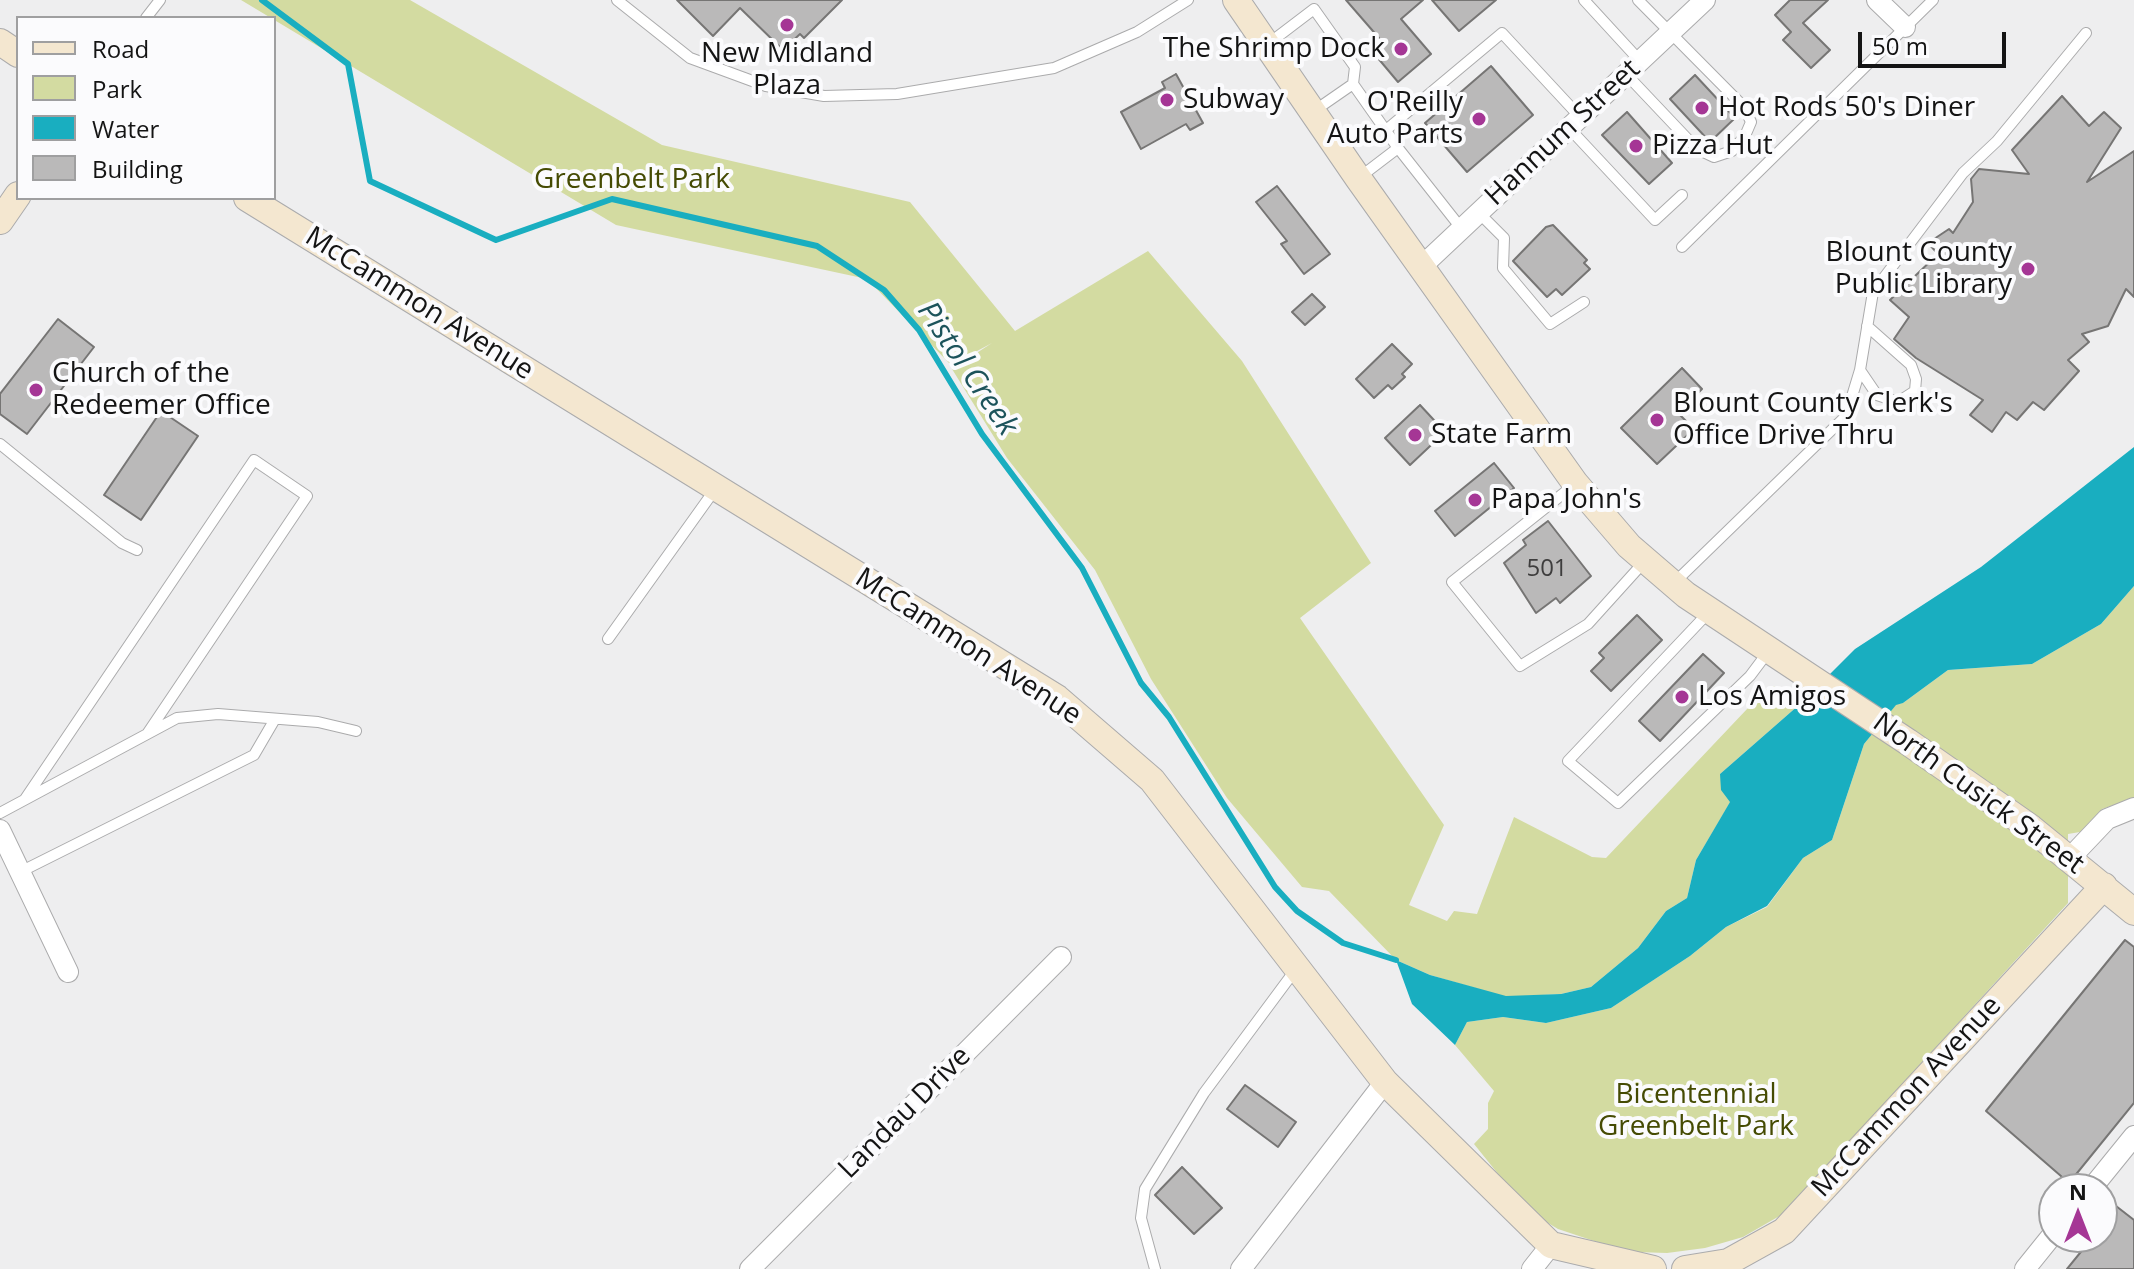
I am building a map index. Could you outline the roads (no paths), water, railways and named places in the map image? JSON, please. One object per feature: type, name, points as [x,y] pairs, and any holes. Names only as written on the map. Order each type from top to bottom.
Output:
[{"type":"street","name":"North Cusick Street","points":[[1236,0],[1575,483],[1629,546],[1673,585],[1908,742],[2069,859],[2134,912]]},
{"type":"street","name":"Hannum Street","points":[[1421,267],[1705,0]]},
{"type":"street","points":[[1877,0],[1905,27]]},
{"type":"street","points":[[0,221],[16,198]]},
{"type":"street","name":"McCammon Avenue","points":[[250,200],[1057,698],[1152,780],[1385,1082],[1551,1245]]},
{"type":"street","points":[[2069,859],[2107,819],[2134,808]]},
{"type":"street","points":[[0,830],[68,972]]},
{"type":"street","name":"McCammon Avenue","points":[[1685,1269],[1728,1262],[1784,1231],[2104,886]]},
{"type":"street","name":"Landau Drive","points":[[750,1269],[1061,957]]},
{"type":"street","points":[[1241,1269],[1385,1082]]},
{"type":"street","points":[[2104,1173],[2134,1136]]},
{"type":"street","points":[[1532,1269],[1551,1245],[1653,1269]]},
{"type":"street","points":[[2025,1269],[2038,1253]]},
{"type":"lane","points":[[148,16],[160,0]]},
{"type":"lane","points":[[617,0],[690,58],[766,86],[824,96],[897,94],[1054,68],[1137,32],[1188,0]]},
{"type":"lane","points":[[1584,0],[1697,149],[1714,157],[1732,151],[1751,122],[1744,107],[1668,35],[1638,0]]},
{"type":"lane","points":[[1682,247],[1933,0]]},
{"type":"lane","points":[[1267,45],[1314,4],[1355,67],[1353,84],[1398,148],[1461,228]]},
{"type":"lane","points":[[1386,130],[1502,33],[1655,220],[1682,195]]},
{"type":"lane","points":[[1673,585],[1846,416],[1860,370],[1873,292],[1963,173],[1997,141],[2086,33]]},
{"type":"lane","points":[[1312,112],[1353,84]]},
{"type":"lane","points":[[1358,178],[1398,148]]},
{"type":"lane","points":[[1479,213],[1504,238],[1503,268],[1550,324],[1584,302]]},
{"type":"lane","points":[[1860,370],[1877,395],[1898,402],[1915,391],[1916,379],[1911,365],[1867,326]]},
{"type":"lane","points":[[0,444],[122,543],[137,550]]},
{"type":"lane","points":[[25,799],[254,460],[307,496],[147,734]]},
{"type":"lane","points":[[1575,483],[1452,582],[1520,666],[1588,624],[1646,560]]},
{"type":"lane","points":[[608,639],[716,488]]},
{"type":"lane","points":[[1710,611],[1568,761],[1618,803],[1750,676],[1779,656]]},
{"type":"lane","points":[[0,813],[177,718],[197,715],[318,722],[356,731]]},
{"type":"lane","points":[[20,872],[254,755],[275,719]]},
{"type":"lane","points":[[1155,1269],[1141,1218],[1145,1189],[1204,1093],[1297,967]]},
{"type":"water","points":[[2134,447],[2134,586],[2101,624],[2032,664],[1948,670],[1896,705],[1864,744],[1832,840],[1803,858],[1767,906],[1726,927],[1690,956],[1611,1008],[1546,1023],[1503,1017],[1467,1022],[1455,1045],[1412,1004],[1396,960],[1430,975],[1506,996],[1561,994],[1591,987],[1638,948],[1666,911],[1687,898],[1696,860],[1730,802],[1721,790],[1720,774],[1800,704],[1855,649],[1981,567]]},
{"type":"waterway","name":"Pistol Creek","points":[[262,0],[348,64],[370,181],[496,240],[612,199],[817,246],[884,290],[919,330],[982,434],[1082,568],[1141,683],[1169,717],[1275,887],[1297,911],[1343,943],[1396,960]]},
{"type":"place","name":"New Midland Plaza","points":[[787,25]]},
{"type":"place","name":"The Shrimp Dock","points":[[1401,49]]},
{"type":"place","name":"Subway","points":[[1167,100]]},
{"type":"place","name":"Hot Rods 50's Diner","points":[[1702,108]]},
{"type":"place","name":"O'Reilly Auto Parts","points":[[1479,119]]},
{"type":"place","name":"Pizza Hut","points":[[1636,146]]},
{"type":"place","name":"Blount County Public Library","points":[[2028,269]]},
{"type":"place","name":"Church of the Redeemer Office","points":[[36,390]]},
{"type":"place","name":"Blount County Clerk's Office Drive Thru","points":[[1657,420]]},
{"type":"place","name":"State Farm","points":[[1415,435]]},
{"type":"place","name":"Papa John's","points":[[1475,500]]},
{"type":"place","name":"Los Amigos","points":[[1682,697]]},
{"type":"park label","name":"Greenbelt Park","points":[[632,180]]},
{"type":"park label","name":"Bicentennial Greenbelt Park","points":[[1696,1111]]}]
